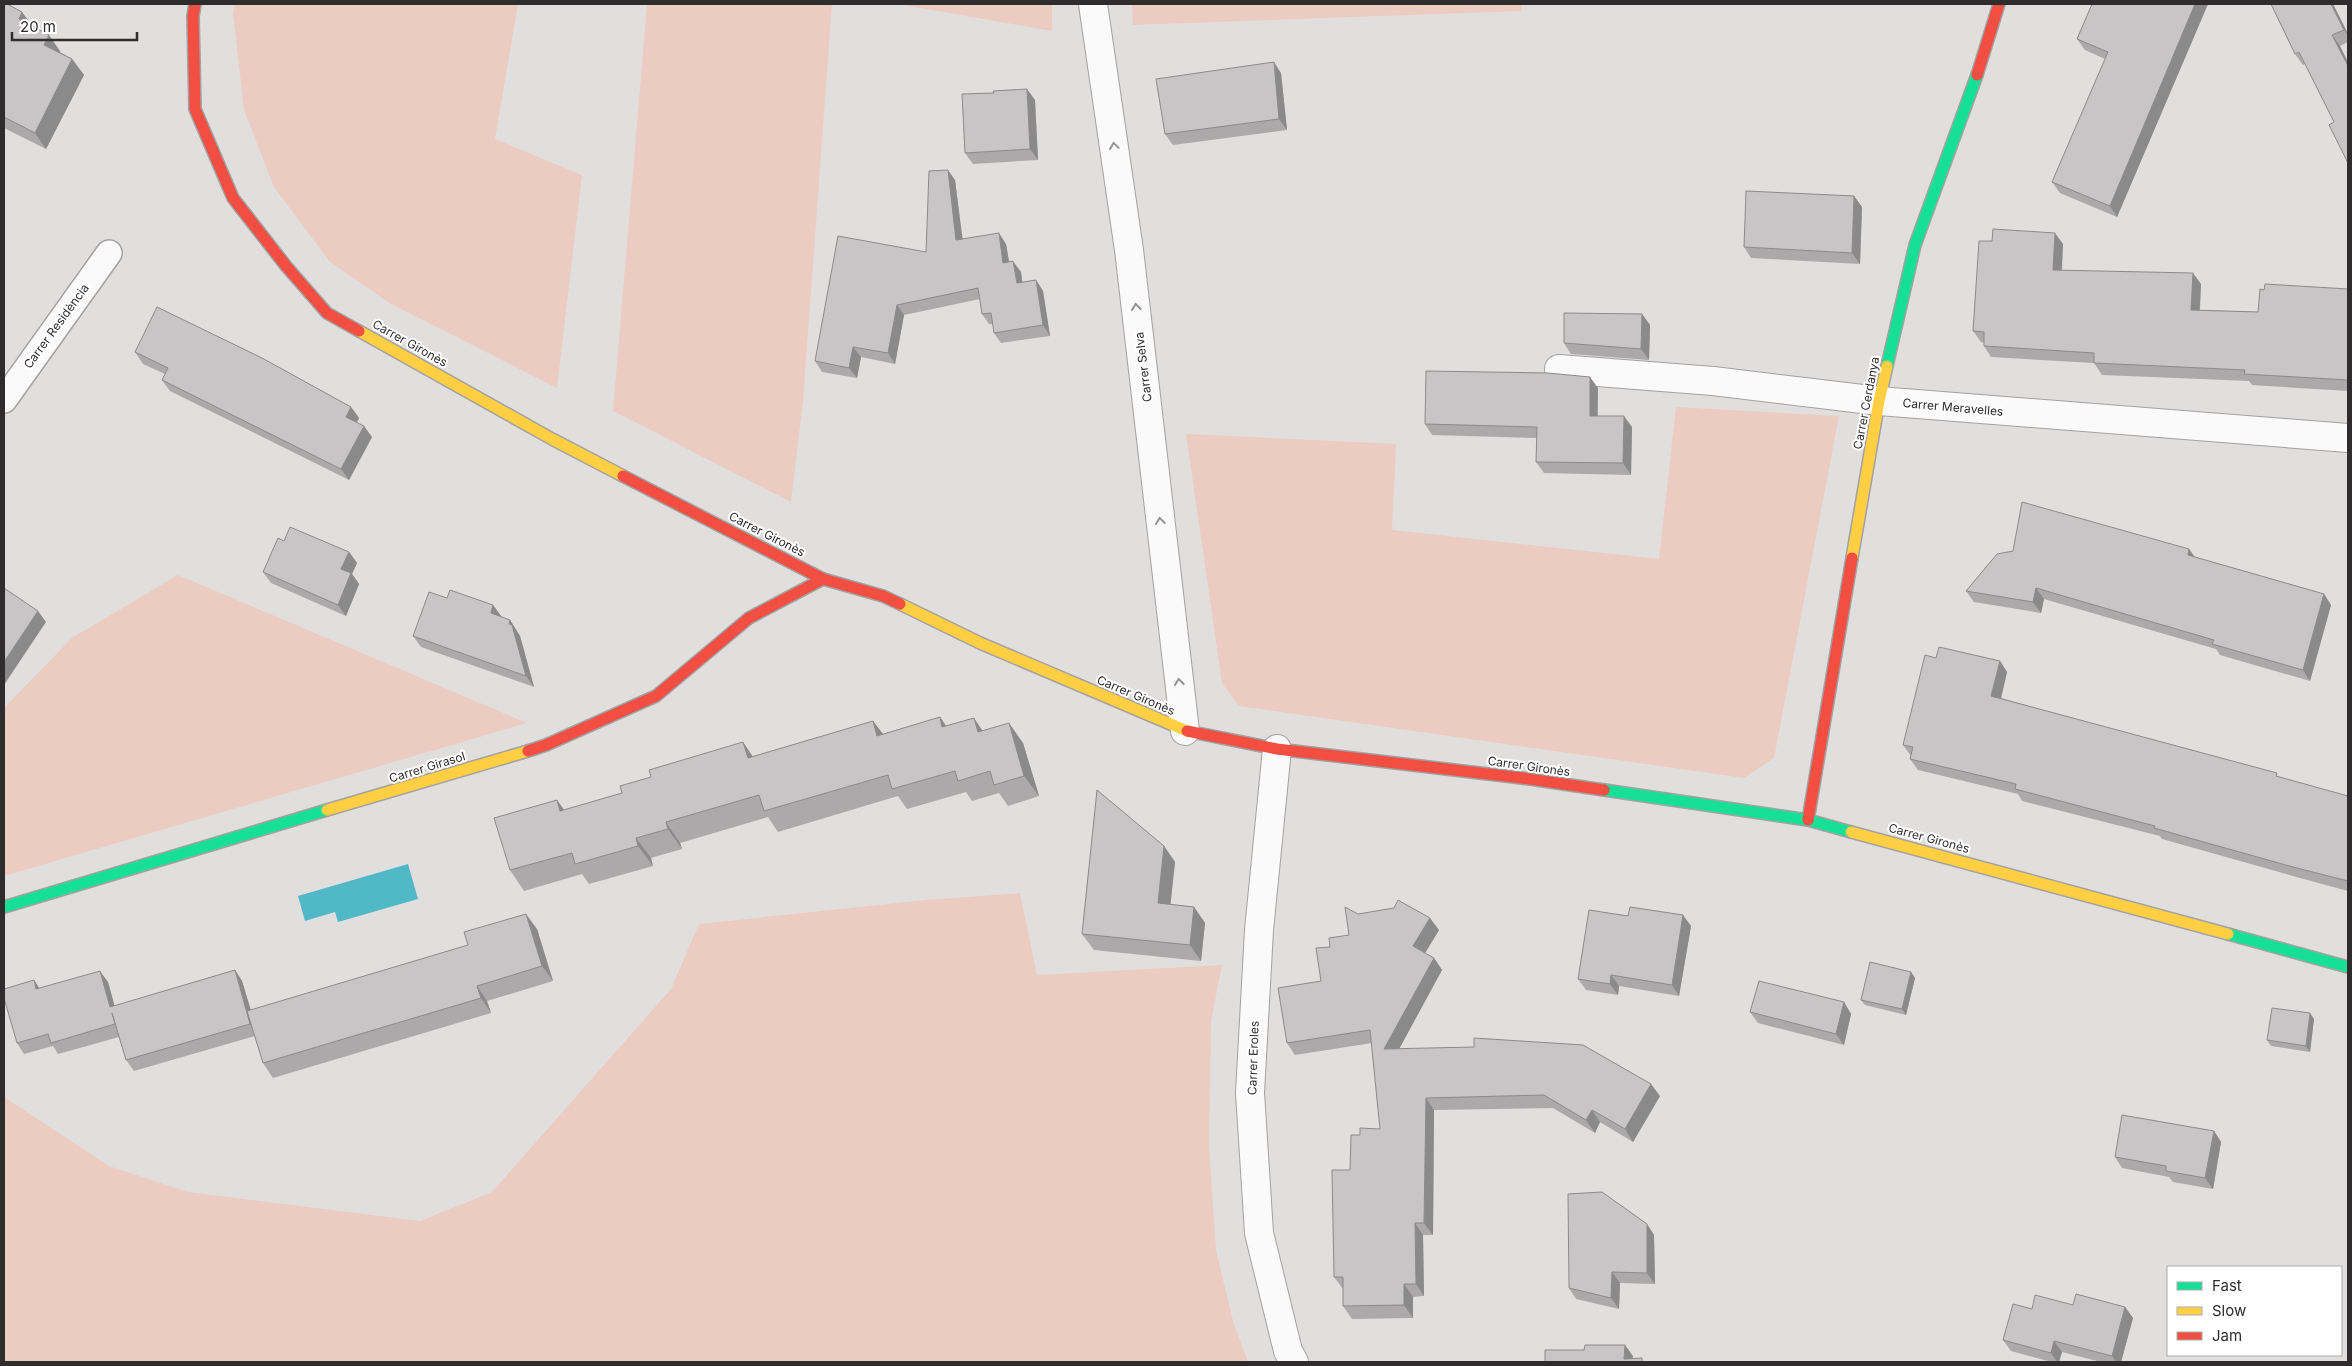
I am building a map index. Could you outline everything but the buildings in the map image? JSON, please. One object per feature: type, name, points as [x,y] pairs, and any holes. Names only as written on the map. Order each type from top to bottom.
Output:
[{"type":"street","name":"Carrer Gironès","points":[[196,4],[193,16],[194,109],[233,198],[286,266],[327,313],[552,439],[823,579],[883,596],[980,643],[1185,731],[1277,749],[1522,778],[1808,820],[2348,967]]},
{"type":"street","name":"Carrer Selva","points":[[1093,4],[1129,250],[1185,731]]},
{"type":"street","name":"Carrer Cerdanya","points":[[1808,820],[1879,401],[1916,245],[1977,75],[1999,4]]},
{"type":"street","name":"Carrer Meravelles","points":[[1559,369],[1713,381],[1879,401],[2348,438]]},
{"type":"street","name":"Carrer Girasol","points":[[4,907],[546,745],[656,696],[749,618],[823,579]]},
{"type":"street","name":"Carrer Eroles","points":[[1277,749],[1259,930],[1250,1093],[1259,1233],[1288,1351],[1294,1362]]},
{"type":"lane","name":"Carrer Residència","points":[[4,400],[109,253]]},
{"type":"shaded area","points":[[235,4],[518,4],[495,139],[582,175],[557,388],[391,304],[330,262],[274,187],[244,110],[233,13]]},
{"type":"shaded area","points":[[647,4],[832,4],[803,401],[791,502],[613,411]]},
{"type":"shaded area","points":[[897,4],[1052,4],[1052,31]]},
{"type":"shaded area","points":[[1132,4],[1522,4],[1522,11],[1133,25]]},
{"type":"shaded area","points":[[1676,407],[1839,416],[1774,758],[1744,778],[1239,706],[1222,683],[1186,434],[1396,444],[1392,530],[1659,559]]},
{"type":"shaded area","points":[[178,575],[527,723],[4,876],[4,708],[72,638]]},
{"type":"shaded area","points":[[1020,893],[1037,975],[1222,965],[1211,1021],[1209,1146],[1216,1250],[1233,1321],[1248,1362],[4,1362],[4,1097],[109,1166],[188,1192],[420,1221],[492,1192],[671,989],[699,924],[926,900]]},
{"type":"water","points":[[408,864],[418,899],[338,922],[335,912],[305,921],[298,896]]},
{"type":"traffic: fast","points":[[1887,366],[1915,245],[1977,75]]},
{"type":"traffic: fast","points":[[1604,790],[1808,820],[1851,832]]},
{"type":"traffic: fast","points":[[4,907],[327,810]]},
{"type":"traffic: fast","points":[[2228,934],[2348,967]]},
{"type":"traffic: slow","points":[[359,331],[552,439],[623,476]]},
{"type":"traffic: slow","points":[[1852,558],[1879,401],[1887,366]]},
{"type":"traffic: slow","points":[[900,604],[980,643],[1187,731]]},
{"type":"traffic: slow","points":[[327,810],[528,751]]},
{"type":"traffic: slow","points":[[1851,832],[2228,934]]},
{"type":"traffic: jam","points":[[195,4],[193,16],[195,109],[233,198],[286,266],[327,313],[359,331]]},
{"type":"traffic: jam","points":[[1977,75],[1999,4]]},
{"type":"traffic: jam","points":[[623,476],[823,579],[883,596],[900,604]]},
{"type":"traffic: jam","points":[[1808,820],[1852,558]]},
{"type":"traffic: jam","points":[[528,751],[546,745],[656,696],[749,618],[823,579]]},
{"type":"traffic: jam","points":[[1187,731],[1277,749],[1522,778],[1604,790]]}]
